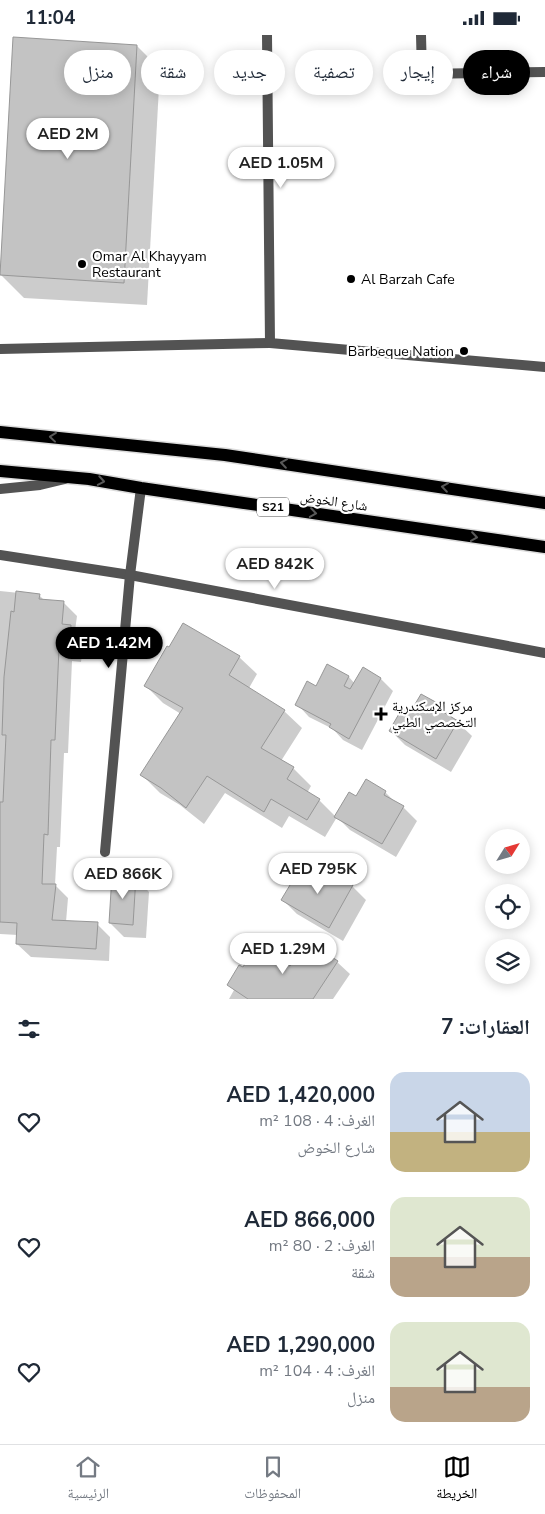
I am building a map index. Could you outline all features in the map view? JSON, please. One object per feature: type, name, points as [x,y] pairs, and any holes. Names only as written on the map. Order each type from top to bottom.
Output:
[{"type":"main road","points":[[0,432],[225,455],[545,503]]},
{"type":"main road","name":"شارع الخوض","points":[[0,471],[89,479],[545,547]]},
{"type":"street","points":[[267,35],[270,343]]},
{"type":"street","points":[[421,35],[422,73],[545,73]]},
{"type":"street","points":[[0,349],[270,343],[545,367]]},
{"type":"street","points":[[0,489],[40,485],[71,477]]},
{"type":"street","points":[[105,852],[130,575],[141,488]]},
{"type":"street","points":[[0,555],[130,575],[545,653]]},
{"type":"building","points":[[13,37],[137,45],[124,283],[0,275]]},
{"type":"building","points":[[16,591],[40,594],[39,599],[64,601],[62,624],[71,625],[69,649],[59,648],[55,740],[51,740],[48,835],[44,834],[42,884],[56,884],[52,920],[98,922],[96,949],[16,944],[17,923],[0,922],[0,802],[3,802],[6,735],[2,735],[4,677],[11,611],[14,612]]},
{"type":"building","points":[[183,623],[240,656],[229,675],[285,710],[261,748],[294,767],[287,779],[320,799],[307,820],[271,799],[264,812],[207,776],[186,808],[161,788],[140,775],[183,708],[144,686]]},
{"type":"building","points":[[327,664],[349,676],[344,686],[350,689],[363,667],[381,678],[349,739],[329,727],[331,724],[295,705],[307,681],[316,686]]},
{"type":"building","points":[[421,694],[441,705],[438,709],[458,721],[436,759],[389,731],[403,707],[411,711]]},
{"type":"building","points":[[366,779],[386,791],[384,795],[404,806],[382,844],[334,817],[349,792],[356,796]]},
{"type":"building","points":[[313,863],[353,885],[329,928],[281,900],[296,875],[303,880]]},
{"type":"building","points":[[112,875],[136,876],[133,925],[109,923]]},
{"type":"building","points":[[305,940],[338,961],[313,999],[248,999],[227,985],[239,965],[243,967],[257,944],[290,966]]},
{"type":"place","name":"Omar Al Khayyam Restaurant","points":[[82,264]]},
{"type":"place","name":"Al Barzah Cafe","points":[[351,279]]},
{"type":"place","name":"Barbeque Nation","points":[[464,351]]},
{"type":"place","name":"مركز الإسكندرية التخصصي الطبي","points":[[381,714]]}]
